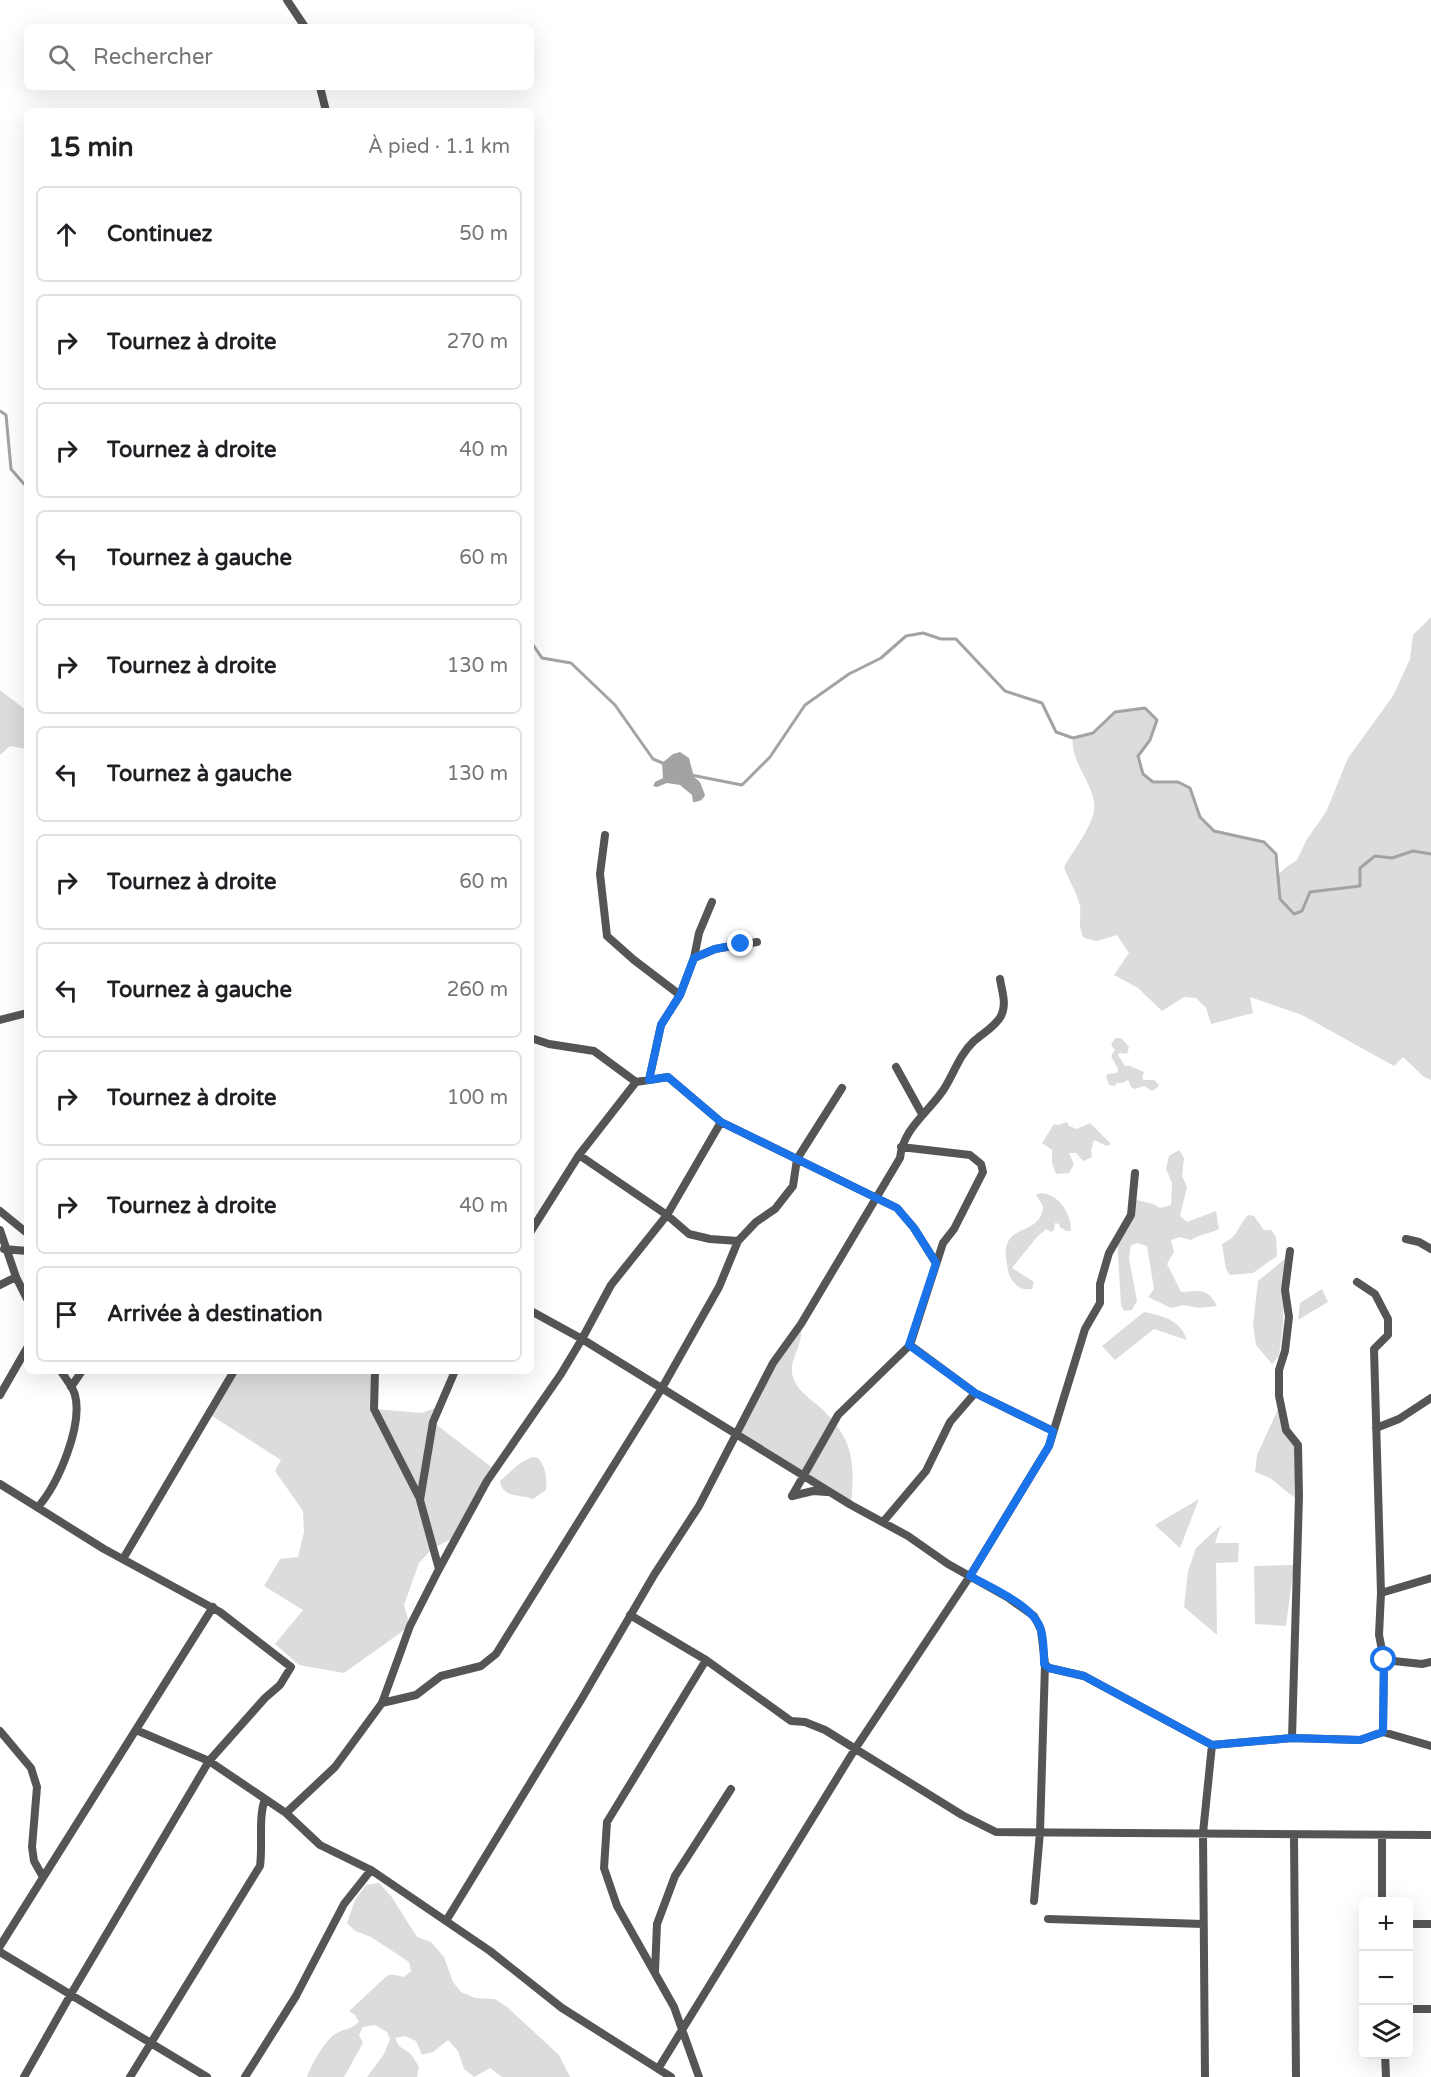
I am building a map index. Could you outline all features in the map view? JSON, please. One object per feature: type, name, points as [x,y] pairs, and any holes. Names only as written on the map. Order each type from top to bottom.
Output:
[{"type":"street","points":[[287,0],[303,24]]},
{"type":"street","points":[[321,90],[325,108]]},
{"type":"street","points":[[605,835],[600,874],[608,936],[634,960],[680,995]]},
{"type":"street","points":[[649,1080],[661,1025],[680,995],[694,958],[699,933],[712,902]]},
{"type":"street","points":[[694,958],[715,949],[757,942]]},
{"type":"street","points":[[446,1921],[581,1700],[630,1615],[699,1506],[773,1363],[801,1324],[900,1158],[901,1147],[913,1125],[935,1103],[956,1065],[973,1042],[992,1028],[1001,1016],[1005,1003],[1000,979]]},
{"type":"street","points":[[0,1020],[24,1014]]},
{"type":"street","points":[[534,1039],[549,1044],[594,1051],[636,1082]]},
{"type":"street","points":[[896,1067],[922,1114]]},
{"type":"street","points":[[534,1227],[579,1155],[636,1082],[668,1077],[721,1122],[897,1208],[914,1228],[936,1263]]},
{"type":"street","points":[[381,1703],[416,1695],[441,1676],[481,1666],[496,1654],[662,1388],[719,1287],[738,1241],[756,1222],[775,1209],[793,1186],[797,1159],[842,1088]]},
{"type":"street","points":[[286,1813],[335,1767],[381,1703],[410,1626],[494,1469],[561,1374],[611,1285],[667,1215],[721,1122]]},
{"type":"street","points":[[829,1492],[813,1491],[792,1496],[838,1415],[909,1345],[943,1244],[954,1228],[983,1172],[981,1164],[970,1155],[901,1147]]},
{"type":"street","points":[[579,1155],[667,1215],[689,1234],[710,1239],[738,1241]]},
{"type":"street","points":[[658,2069],[855,1749],[970,1576],[1049,1446],[1085,1329],[1100,1303],[1100,1284],[1109,1253],[1131,1215],[1135,1173]]},
{"type":"street","points":[[0,1211],[24,1231]]},
{"type":"street","points":[[0,1230],[3,1249],[24,1293]]},
{"type":"street","points":[[1406,1239],[1419,1242],[1431,1249]]},
{"type":"street","points":[[3,1249],[24,1251]]},
{"type":"street","points":[[1290,1251],[1285,1290],[1289,1317],[1285,1351],[1279,1370],[1279,1396],[1286,1430],[1298,1445],[1299,1496],[1292,1738]]},
{"type":"street","points":[[0,1286],[16,1277]]},
{"type":"street","points":[[1357,1282],[1375,1294],[1381,1303],[1389,1328],[1388,1335],[1374,1348],[1379,1635],[1384,1660],[1383,1732]]},
{"type":"street","points":[[534,1313],[582,1339],[829,1492],[1007,1597],[1034,1616],[1041,1630],[1044,1664],[1040,1832],[1034,1901]]},
{"type":"street","points":[[909,1345],[975,1393],[1053,1431]]},
{"type":"street","points":[[0,1395],[24,1353]]},
{"type":"street","points":[[38,1507],[48,1496],[67,1451],[77,1411],[75,1392],[63,1374]]},
{"type":"street","points":[[70,1387],[80,1374]]},
{"type":"street","points":[[123,1558],[232,1374]]},
{"type":"street","points":[[375,1374],[374,1409],[420,1500],[439,1569]]},
{"type":"street","points":[[420,1500],[433,1422],[454,1374]]},
{"type":"street","points":[[883,1522],[926,1471],[951,1422],[975,1393]]},
{"type":"street","points":[[1376,1428],[1400,1419],[1431,1398]]},
{"type":"street","points":[[0,1484],[123,1558],[213,1608],[291,1667],[280,1685],[265,1698],[208,1761],[24,2077]]},
{"type":"street","points":[[1380,1593],[1431,1578]]},
{"type":"street","points":[[0,1946],[213,1608]]},
{"type":"street","points":[[630,1615],[705,1660],[791,1721],[805,1722],[825,1730],[962,1815],[996,1832],[1431,1835]]},
{"type":"street","points":[[699,2077],[674,2007],[617,1906],[604,1868],[607,1822],[705,1660]]},
{"type":"street","points":[[1384,1660],[1422,1664],[1431,1662]]},
{"type":"street","points":[[1044,1664],[1049,1668],[1084,1676],[1212,1745],[1292,1738],[1360,1740],[1383,1732],[1431,1746]]},
{"type":"street","points":[[136,1730],[208,1761],[286,1813],[320,1845],[371,1870],[490,1951],[562,2007],[671,2077]]},
{"type":"street","points":[[0,1731],[31,1768],[37,1787],[32,1847],[34,1862],[43,1877]]},
{"type":"street","points":[[1205,2077],[1203,1833],[1212,1745]]},
{"type":"street","points":[[655,1971],[657,1924],[675,1876],[731,1789]]},
{"type":"street","points":[[130,2077],[260,1866],[261,1811],[265,1799]]},
{"type":"street","points":[[1294,1835],[1296,2077]]},
{"type":"street","points":[[1382,1835],[1382,1897]]},
{"type":"street","points":[[245,2077],[296,1996],[344,1904],[371,1870]]},
{"type":"street","points":[[1048,1919],[1203,1924]]},
{"type":"street","points":[[1413,1924],[1431,1924]]},
{"type":"street","points":[[0,1952],[207,2077]]},
{"type":"street","points":[[1413,2008],[1431,2009]]},
{"type":"street","points":[[1385,2059],[1386,2077]]},
{"type":"shaded area","points":[[1431,617],[1431,1080],[1424,1077],[1403,1057],[1394,1066],[1302,1015],[1250,997],[1253,1013],[1211,1024],[1206,1008],[1196,998],[1184,997],[1162,1011],[1138,988],[1114,975],[1129,953],[1117,935],[1097,941],[1084,938],[1080,928],[1079,902],[1064,867],[1086,831],[1094,808],[1090,788],[1073,748],[1073,738],[1093,733],[1115,712],[1145,708],[1157,720],[1150,740],[1138,756],[1143,774],[1154,782],[1178,782],[1190,788],[1200,817],[1214,831],[1264,842],[1276,854],[1278,875],[1297,860],[1307,839],[1326,812],[1348,758],[1393,696],[1410,659],[1413,635]]},
{"type":"shaded area","points":[[0,690],[24,709],[24,748],[10,746],[0,755]]},
{"type":"shaded area","points":[[680,752],[689,758],[694,777],[700,782],[705,795],[699,801],[693,802],[692,795],[680,785],[667,783],[657,787],[653,786],[655,782],[663,778],[662,763],[673,754]]},
{"type":"shaded area","points":[[1115,1038],[1121,1038],[1129,1047],[1127,1054],[1119,1053],[1118,1055],[1125,1066],[1144,1072],[1142,1078],[1144,1080],[1154,1080],[1159,1086],[1152,1091],[1144,1086],[1135,1089],[1131,1087],[1128,1080],[1114,1086],[1109,1085],[1106,1076],[1117,1073],[1118,1069],[1111,1056],[1115,1050],[1111,1045]]},
{"type":"shaded area","points":[[1067,1122],[1069,1126],[1077,1129],[1090,1123],[1111,1144],[1107,1146],[1094,1140],[1091,1150],[1092,1157],[1083,1161],[1076,1153],[1069,1153],[1074,1164],[1069,1173],[1056,1174],[1052,1163],[1052,1150],[1042,1143],[1054,1124]]},
{"type":"shaded area","points":[[1179,1150],[1184,1158],[1182,1176],[1187,1187],[1180,1216],[1187,1222],[1216,1211],[1219,1229],[1191,1240],[1180,1237],[1171,1240],[1174,1252],[1167,1264],[1181,1292],[1206,1293],[1217,1306],[1199,1308],[1184,1305],[1171,1308],[1148,1297],[1154,1289],[1147,1246],[1137,1243],[1131,1245],[1129,1258],[1137,1301],[1132,1310],[1124,1311],[1121,1305],[1117,1238],[1133,1199],[1160,1208],[1171,1205],[1172,1183],[1166,1169],[1169,1156]]},
{"type":"shaded area","points":[[1040,1193],[1053,1197],[1063,1206],[1071,1224],[1071,1231],[1066,1231],[1055,1223],[1054,1230],[1051,1232],[1046,1229],[1037,1237],[1012,1268],[1034,1282],[1032,1289],[1020,1288],[1008,1272],[1006,1246],[1015,1234],[1029,1227],[1041,1216],[1043,1206],[1036,1195]]},
{"type":"shaded area","points":[[1248,1215],[1254,1216],[1264,1230],[1271,1230],[1276,1237],[1277,1256],[1253,1273],[1230,1275],[1226,1269],[1222,1244],[1235,1235]]},
{"type":"shaded area","points":[[1285,1259],[1283,1325],[1279,1356],[1272,1364],[1256,1345],[1253,1325],[1258,1281]]},
{"type":"shaded area","points":[[1322,1289],[1328,1302],[1298,1320],[1300,1303]]},
{"type":"shaded area","points":[[1144,1312],[1176,1323],[1187,1340],[1154,1329],[1115,1360],[1102,1346]]},
{"type":"shaded area","points":[[801,1324],[801,1338],[792,1373],[796,1384],[832,1420],[846,1441],[853,1476],[851,1505],[737,1435],[757,1393]]},
{"type":"shaded area","points":[[232,1374],[375,1374],[374,1409],[422,1413],[440,1406],[433,1422],[494,1469],[456,1537],[433,1548],[419,1563],[404,1605],[410,1626],[344,1673],[299,1665],[275,1644],[303,1610],[264,1586],[280,1559],[298,1557],[304,1532],[303,1511],[275,1471],[281,1460],[209,1414]]},
{"type":"shaded area","points":[[1279,1407],[1296,1447],[1296,1499],[1270,1478],[1255,1472],[1257,1455]]},
{"type":"shaded area","points":[[532,1457],[538,1458],[543,1465],[546,1490],[533,1499],[504,1490],[500,1481],[520,1463]]},
{"type":"shaded area","points":[[1199,1499],[1180,1548],[1155,1525]]},
{"type":"shaded area","points":[[1221,1525],[1215,1543],[1239,1543],[1238,1562],[1216,1563],[1217,1635],[1184,1607],[1188,1571],[1196,1548]]},
{"type":"shaded area","points":[[1294,1565],[1286,1626],[1255,1624],[1254,1566]]},
{"type":"shaded area","points":[[379,1883],[391,1896],[417,1937],[431,1942],[444,1957],[453,1982],[461,1992],[475,1998],[495,1999],[507,2007],[559,2055],[570,2077],[502,2077],[490,2068],[474,2077],[464,2069],[458,2051],[448,2040],[433,2052],[422,2055],[416,2041],[405,2036],[395,2038],[399,2046],[411,2054],[419,2067],[417,2077],[367,2077],[384,2054],[390,2039],[387,2032],[375,2025],[363,2027],[359,2035],[363,2043],[344,2077],[307,2077],[315,2059],[328,2040],[359,2022],[349,2011],[389,1975],[404,1977],[411,1971],[409,1962],[371,1937],[355,1931],[347,1923],[355,1900],[366,1885]]},
{"type":"waterway","points":[[0,411],[6,415],[11,469],[24,484]]},
{"type":"waterway","points":[[691,775],[742,785],[770,757],[805,705],[849,674],[881,658],[906,636],[923,633],[941,639],[956,639],[1005,691],[1042,703],[1056,732],[1073,738],[1093,733],[1115,712],[1145,708],[1157,720],[1150,740],[1138,756],[1143,774],[1153,782],[1178,782],[1190,788],[1200,817],[1214,831],[1264,842],[1276,854],[1280,899],[1294,914],[1302,911],[1310,892],[1360,886],[1360,868],[1375,856],[1392,858],[1413,851],[1431,854]]},
{"type":"waterway","points":[[534,646],[542,658],[571,663],[615,705],[653,759],[665,764]]},
{"type":"route","points":[[741,944],[715,949],[694,958],[680,995],[661,1025],[649,1080],[668,1077],[721,1122],[897,1208],[914,1228],[936,1263],[909,1345],[975,1393],[1053,1431],[1049,1446],[970,1576],[1007,1597],[1034,1616],[1041,1630],[1044,1664],[1049,1668],[1084,1676],[1212,1745],[1292,1738],[1360,1740],[1383,1732],[1384,1660]]}]
